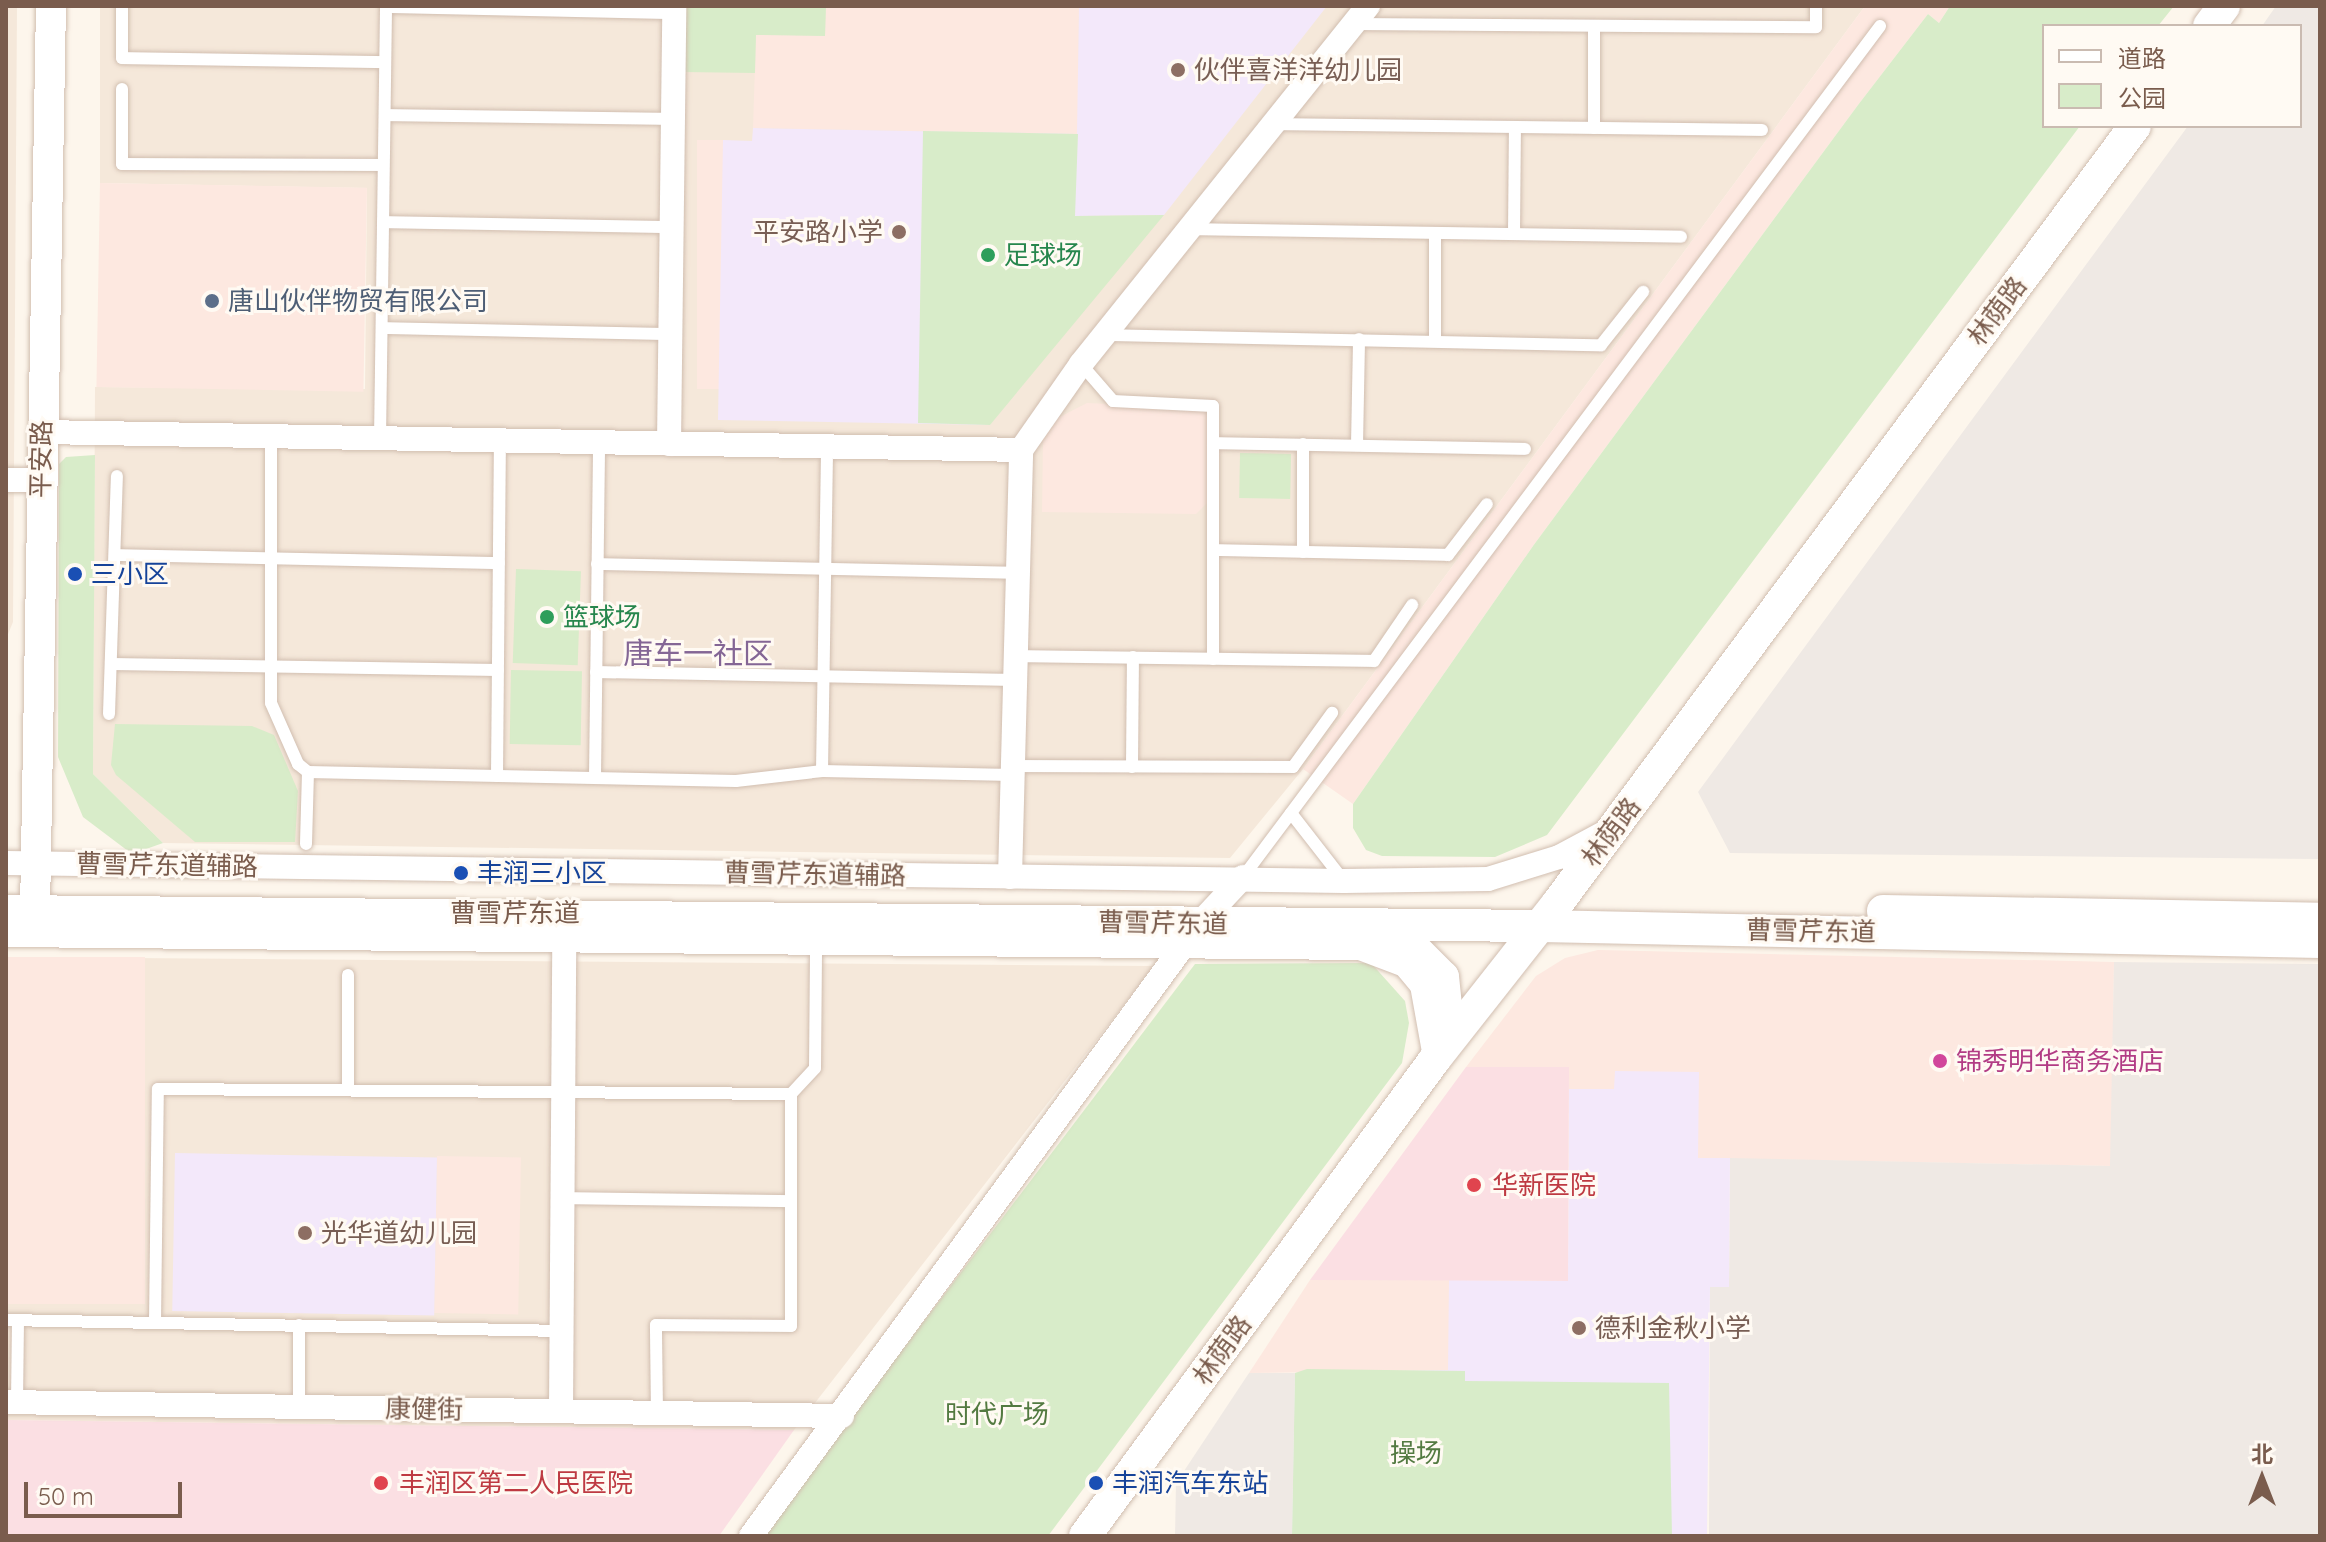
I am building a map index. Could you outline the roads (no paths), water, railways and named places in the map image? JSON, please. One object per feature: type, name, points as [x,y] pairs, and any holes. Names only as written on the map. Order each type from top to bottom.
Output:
[{"type":"main road","points":[[2210,24],[2224,6]]},
{"type":"main road","name":"林荫路","points":[[1085,1536],[1435,1059],[1549,915],[2134,128]]},
{"type":"main road","name":"曹雪芹东道","points":[[23,895],[1199,925],[1549,915],[2320,919]]},
{"type":"main road","name":"曹雪芹东道","points":[[23,895],[564,928],[1353,925],[1549,915],[2320,942]]},
{"type":"main road","points":[[1353,925],[1409,943],[1443,977],[1448,1025],[1435,1059]]},
{"type":"street","name":"平安路","points":[[23,895],[41,480],[51,6]]},
{"type":"street","points":[[669,444],[674,10]]},
{"type":"street","points":[[1010,877],[1021,450],[1081,364],[1361,15]]},
{"type":"street","points":[[42,432],[1021,450]]},
{"type":"street","points":[[6,480],[41,480]]},
{"type":"street","name":"曹雪芹东道辅路","points":[[6,935],[23,895],[1010,877],[1243,877],[1344,881],[1488,879],[1559,857],[1614,828]]},
{"type":"street","points":[[751,1536],[842,1416],[1199,925],[1243,877]]},
{"type":"street","points":[[561,1411],[564,928],[816,944],[1199,925],[1360,948],[1385,954],[1405,965],[1422,985],[1435,1059]]},
{"type":"street","name":"康健街","points":[[12,1402],[842,1416]]},
{"type":"lane","points":[[122,6],[122,58],[385,62]]},
{"type":"lane","points":[[1361,15],[1594,26],[1816,27],[1816,6]]},
{"type":"lane","points":[[380,439],[386,7],[674,10]]},
{"type":"lane","points":[[1594,26],[1594,128]]},
{"type":"lane","points":[[1243,877],[1880,26]]},
{"type":"lane","points":[[122,89],[122,164],[383,165]]},
{"type":"lane","points":[[385,115],[672,119]]},
{"type":"lane","points":[[1273,124],[1762,130]]},
{"type":"lane","points":[[1514,234],[1515,127]]},
{"type":"lane","points":[[383,222],[671,227]]},
{"type":"lane","points":[[1189,229],[1681,237]]},
{"type":"lane","points":[[1435,233],[1435,341]]},
{"type":"lane","points":[[1105,335],[1601,345],[1643,292]]},
{"type":"lane","points":[[382,328],[670,334]]},
{"type":"lane","points":[[1357,445],[1359,339]]},
{"type":"lane","points":[[1081,364],[1113,401],[1213,406],[1213,659]]},
{"type":"lane","points":[[271,437],[271,667],[274,716],[298,764],[308,772],[736,781],[822,771],[1293,767],[1332,713]]},
{"type":"lane","points":[[497,776],[500,441]]},
{"type":"lane","points":[[595,777],[599,443]]},
{"type":"lane","points":[[1213,443],[1525,449]]},
{"type":"lane","points":[[1303,444],[1303,552]]},
{"type":"lane","points":[[822,771],[827,448]]},
{"type":"lane","points":[[109,714],[117,476]]},
{"type":"lane","points":[[1214,550],[1448,555],[1487,504]]},
{"type":"lane","points":[[115,555],[499,563]]},
{"type":"lane","points":[[597,564],[1018,573]]},
{"type":"lane","points":[[1016,656],[1374,661],[1412,605]]},
{"type":"lane","points":[[1132,767],[1133,657]]},
{"type":"lane","points":[[112,664],[498,670]]},
{"type":"lane","points":[[596,672],[1015,680]]},
{"type":"lane","points":[[306,844],[308,772]]},
{"type":"lane","points":[[1291,813],[1344,881]]},
{"type":"lane","points":[[657,1413],[656,1325],[791,1326],[791,1094],[815,1068],[816,944]]},
{"type":"lane","points":[[348,975],[348,1090]]},
{"type":"lane","points":[[155,1323],[158,1089],[791,1094]]},
{"type":"lane","points":[[562,1198],[791,1201]]},
{"type":"lane","points":[[12,1402],[12,1320],[562,1331]]},
{"type":"lane","points":[[299,1325],[299,1407]]},
{"type":"place","name":"伙伴喜洋洋幼儿园","points":[[1178,70]]},
{"type":"place","name":"平安路小学","points":[[899,232]]},
{"type":"place","name":"足球场","points":[[988,255]]},
{"type":"place","name":"唐山伙伴物贸有限公司","points":[[212,301]]},
{"type":"place","name":"三小区","points":[[75,574]]},
{"type":"place","name":"篮球场","points":[[547,617]]},
{"type":"place","name":"丰润三小区","points":[[461,873]]},
{"type":"place","name":"锦秀明华商务酒店","points":[[1940,1061]]},
{"type":"place","name":"华新医院","points":[[1474,1185]]},
{"type":"place","name":"光华道幼儿园","points":[[305,1233]]},
{"type":"place","name":"德利金秋小学","points":[[1579,1328]]},
{"type":"place","name":"丰润区第二人民医院","points":[[381,1483]]},
{"type":"place","name":"丰润汽车东站","points":[[1096,1483]]},
{"type":"district","name":"唐车一社区","points":[[698,653]]},
{"type":"park label","name":"时代广场","points":[[997,1414]]},
{"type":"park label","name":"操场","points":[[1416,1453]]}]
